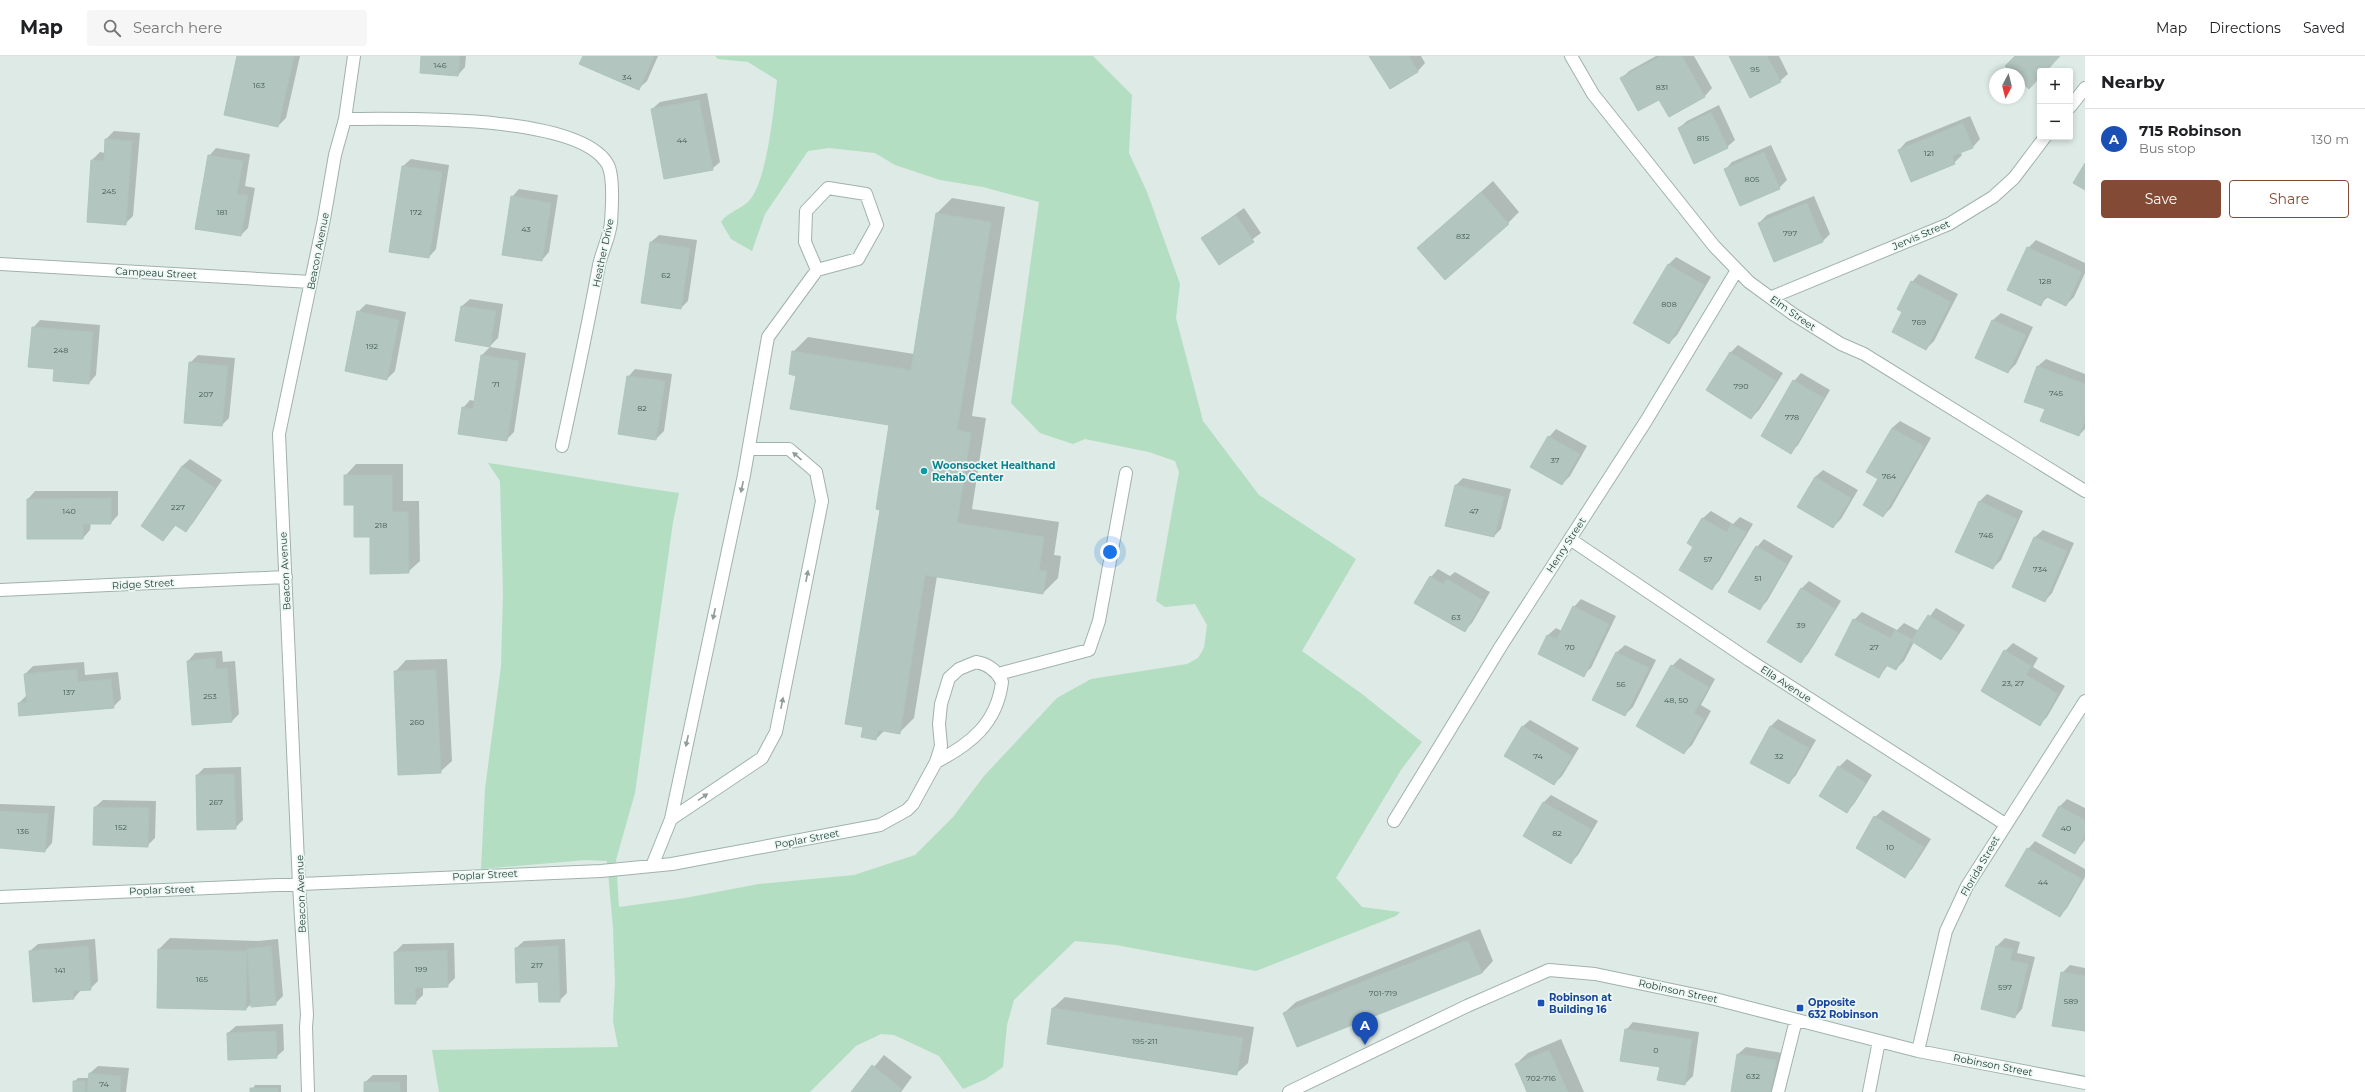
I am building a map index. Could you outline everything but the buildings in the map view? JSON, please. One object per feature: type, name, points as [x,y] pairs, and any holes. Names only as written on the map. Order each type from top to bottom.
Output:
[{"type":"street","name":"Beacon Avenue","points":[[308,1092],[307,1015],[299,885],[279,434],[311,282],[335,155],[345,118],[354,56]]},
{"type":"street","name":"Elm Street","points":[[1574,57],[1593,94],[1714,246],[1749,282],[1820,331],[1841,344],[1864,354],[2085,492]]},
{"type":"street","points":[[2072,104],[2085,88]]},
{"type":"street","name":"Heather Drive","points":[[345,118],[420,119],[526,127],[560,134],[596,151],[608,164],[612,173],[611,223],[602,251],[586,335],[562,446]]},
{"type":"street","name":"Jervis Street","points":[[1772,298],[1949,224],[1993,197],[2014,178],[2043,140]]},
{"type":"street","points":[[652,866],[670,819],[749,449],[768,337],[817,270],[858,259],[877,225],[866,194],[828,188],[806,211],[805,242],[817,270]]},
{"type":"street","name":"Campeau Street","points":[[0,264],[311,282]]},
{"type":"street","name":"Henry Street","points":[[1394,821],[1501,646],[1646,421],[1737,270]]},
{"type":"street","points":[[670,819],[762,758],[776,732],[822,501],[816,472],[789,449],[749,449]]},
{"type":"street","points":[[936,762],[954,753],[986,726],[1001,692],[1002,682],[998,674],[1089,650],[1099,621],[1126,473]]},
{"type":"street","name":"Ella Avenue","points":[[1570,539],[1748,660],[2005,824]]},
{"type":"street","name":"Ridge Street","points":[[0,590],[286,577]]},
{"type":"street","name":"Poplar Street","points":[[0,897],[601,871],[652,866],[880,825],[906,810],[913,804],[936,762],[941,746],[939,724],[941,704],[949,678],[959,669],[976,662],[984,663],[998,674]]},
{"type":"street","name":"Florida Street","points":[[1918,1051],[1946,931],[1966,886],[2085,701]]},
{"type":"street","name":"Robinson Street","points":[[1290,1092],[1467,1006],[1549,970],[1595,974],[1715,999],[1918,1051],[2085,1083]]},
{"type":"street","points":[[1778,1092],[1796,1020]]},
{"type":"street","points":[[1869,1092],[1879,1041]]},
{"type":"green space","points":[[715,56],[1093,56],[1132,95],[1129,153],[1147,192],[1180,284],[1176,318],[1203,421],[1259,495],[1356,559],[1302,651],[1362,694],[1422,742],[1401,770],[1336,878],[1362,907],[1400,912],[1396,916],[1256,971],[1116,945],[1075,941],[1014,1000],[1007,1025],[1003,1067],[986,1079],[963,1089],[939,1056],[894,1035],[881,1034],[856,1046],[810,1092],[439,1092],[432,1050],[618,1047],[613,1021],[615,982],[613,928],[607,861],[586,860],[481,869],[485,789],[501,666],[503,593],[500,481],[488,463],[679,493],[673,522],[635,793],[616,860],[619,907],[685,898],[759,884],[854,875],[915,855],[953,817],[984,776],[1057,698],[1091,679],[1187,664],[1198,658],[1204,648],[1207,625],[1195,604],[1165,607],[1156,601],[1179,472],[1175,461],[1149,452],[1085,439],[1073,444],[1040,433],[1011,403],[1039,202],[983,187],[940,180],[895,165],[875,153],[829,148],[808,151],[765,214],[752,251],[731,239],[721,222],[727,216],[748,202],[755,193],[765,163],[777,80],[748,62],[718,59]]},
{"type":"place","name":"Woonsocket Healthand Rehab Center","points":[[924,471]]},
{"type":"place","name":"Robinson at Building 16","points":[[1541,1003]]},
{"type":"place","name":"Opposite 632 Robinson","points":[[1800,1008]]},
{"type":"place","name":"715 Robinson","points":[[1365,1045]]}]
